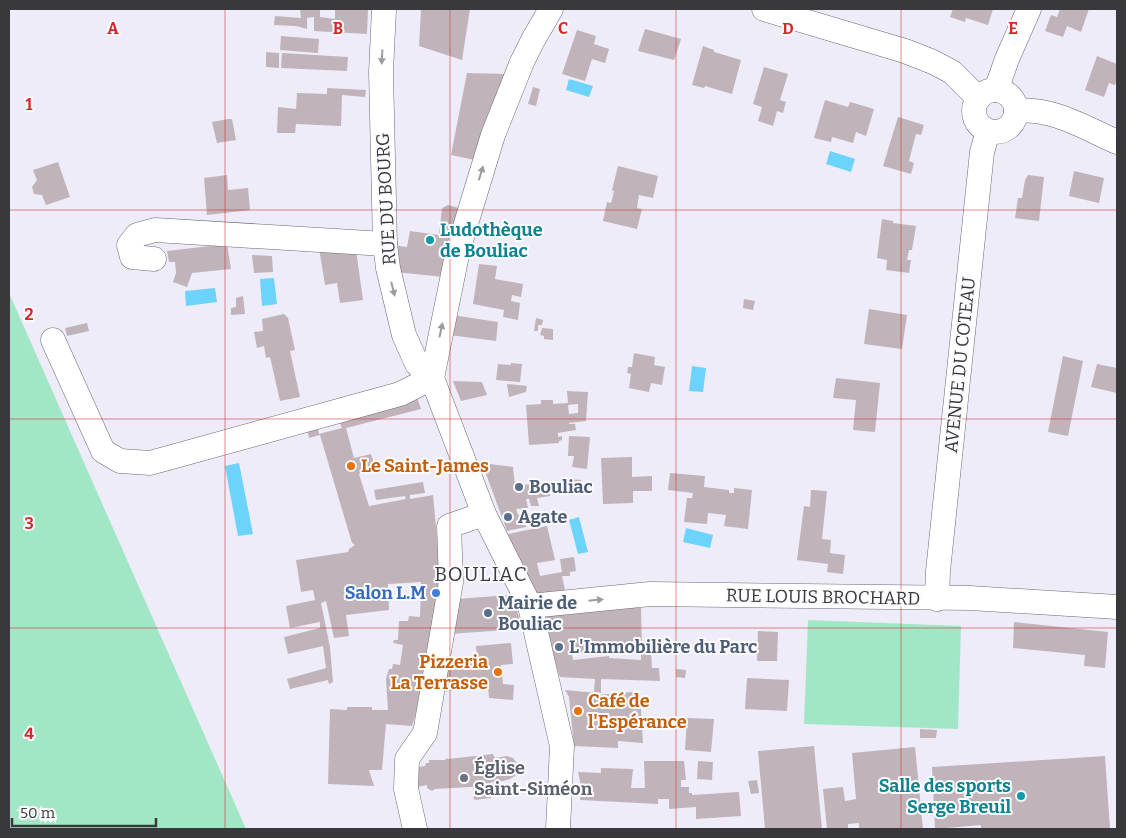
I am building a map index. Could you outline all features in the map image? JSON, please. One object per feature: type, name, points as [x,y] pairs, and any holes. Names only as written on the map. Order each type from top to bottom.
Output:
[{"type":"street","name":"RUE DU BOURG","points":[[384,9],[381,72],[385,244],[388,268],[404,335],[417,364],[432,378]]},
{"type":"street","points":[[551,9],[522,62],[493,135],[458,250],[432,378],[484,514],[530,606],[562,746],[558,829]]},
{"type":"street","points":[[764,9],[905,51],[933,62],[987,94],[1008,95],[1015,105],[1015,118],[1001,132],[988,131],[982,128],[974,117],[975,104],[987,94],[1007,59],[1029,9]]},
{"type":"street","points":[[1016,111],[1029,110],[1056,115],[1117,142]]},
{"type":"street","name":"AVENUE DU COTEAU","points":[[937,599],[938,571],[982,152],[988,131]]},
{"type":"street","points":[[154,259],[132,257],[129,245],[137,235],[155,230],[385,244]]},
{"type":"street","points":[[53,340],[103,451],[120,461],[150,464],[400,394],[432,378]]},
{"type":"street","points":[[415,829],[406,789],[407,759],[425,733],[450,582],[449,526],[484,514]]},
{"type":"street","name":"RUE LOUIS BROCHARD","points":[[530,606],[650,594],[970,598],[1117,607]]},
{"type":"green space","points":[[9,293],[246,829],[9,829]]},
{"type":"green space","points":[[808,620],[961,626],[958,729],[804,724]]},
{"type":"water","points":[[569,79],[593,86],[589,97],[566,90]]},
{"type":"water","points":[[830,151],[855,159],[851,172],[826,164]]},
{"type":"water","points":[[274,278],[277,304],[262,306],[260,279]]},
{"type":"water","points":[[215,288],[217,302],[186,306],[185,291]]},
{"type":"water","points":[[692,366],[706,368],[703,392],[689,391]]},
{"type":"water","points":[[239,463],[253,534],[238,536],[225,466]]},
{"type":"water","points":[[579,517],[588,552],[578,554],[569,520]]},
{"type":"water","points":[[686,528],[713,535],[710,548],[683,542]]},
{"type":"building","points":[[300,9],[320,9],[320,17],[335,19],[335,9],[368,9],[367,34],[314,31],[314,17],[307,18],[307,29],[296,26],[274,25],[275,16],[301,18]]},
{"type":"building","points":[[421,9],[470,9],[462,60],[419,46]]},
{"type":"building","points":[[953,9],[993,9],[988,25],[966,18],[965,22],[950,17]]},
{"type":"building","points":[[1060,9],[1089,9],[1081,32],[1067,26],[1063,37],[1045,31],[1051,15],[1057,17]]},
{"type":"building","points":[[645,29],[681,39],[674,60],[638,51]]},
{"type":"building","points":[[577,30],[596,36],[594,44],[609,49],[605,63],[592,59],[585,81],[562,74]]},
{"type":"building","points":[[281,36],[319,39],[318,53],[280,50]]},
{"type":"building","points":[[703,46],[714,50],[714,52],[741,60],[732,94],[705,86],[704,88],[692,85]]},
{"type":"building","points":[[266,52],[279,53],[279,68],[266,67]]},
{"type":"building","points":[[282,53],[348,57],[347,71],[281,68]]},
{"type":"building","points":[[1097,56],[1117,64],[1115,85],[1109,83],[1104,97],[1085,90]]},
{"type":"building","points":[[764,67],[788,74],[780,100],[786,102],[783,113],[777,111],[773,126],[758,121],[762,107],[753,104]]},
{"type":"building","points":[[467,73],[506,74],[475,160],[451,155]]},
{"type":"building","points":[[533,87],[540,89],[536,106],[528,104]]},
{"type":"building","points":[[327,88],[366,90],[365,97],[342,95],[341,126],[296,124],[295,133],[277,133],[278,107],[296,109],[297,93],[327,94]]},
{"type":"building","points":[[825,100],[848,107],[850,102],[874,109],[866,136],[856,132],[853,143],[832,137],[831,142],[814,138]]},
{"type":"building","points":[[898,117],[924,125],[921,135],[916,134],[909,161],[914,163],[911,174],[883,166]]},
{"type":"building","points":[[232,119],[236,140],[217,143],[212,122]]},
{"type":"building","points":[[58,162],[70,197],[46,205],[42,195],[34,194],[32,187],[37,180],[33,170]]},
{"type":"building","points":[[618,166],[658,176],[653,198],[639,195],[637,208],[642,209],[637,229],[603,221],[607,202],[611,203],[612,200],[614,191],[612,190]]},
{"type":"building","points":[[1074,171],[1104,178],[1099,203],[1069,196]]},
{"type":"building","points":[[227,175],[228,190],[248,188],[250,210],[207,215],[204,178]]},
{"type":"building","points":[[1028,175],[1044,177],[1039,221],[1015,218],[1018,198],[1022,198],[1025,180]]},
{"type":"building","name":"Ludothèque de Bouliac","points":[[448,205],[459,208],[444,277],[395,272],[392,245],[407,247],[410,231],[439,235],[442,208]]},
{"type":"building","points":[[882,219],[893,221],[893,223],[916,226],[912,250],[909,250],[907,260],[911,260],[909,273],[886,270],[887,260],[877,258]]},
{"type":"building","points":[[227,244],[231,269],[192,273],[187,287],[173,282],[176,273],[175,262],[169,262],[167,251]]},
{"type":"building","points":[[319,248],[356,250],[363,300],[340,303],[337,283],[325,285]]},
{"type":"building","points":[[252,255],[272,256],[273,272],[254,273]]},
{"type":"building","points":[[479,264],[497,266],[495,279],[523,284],[521,297],[512,295],[511,301],[520,303],[518,320],[503,317],[504,310],[473,304]]},
{"type":"building","points":[[243,296],[245,314],[231,315],[231,308],[236,307],[236,298]]},
{"type":"building","points":[[744,299],[755,301],[753,310],[743,308]]},
{"type":"building","points":[[869,309],[907,315],[902,349],[864,344]]},
{"type":"building","points":[[284,314],[288,318],[295,350],[290,351],[300,397],[280,401],[270,357],[266,358],[264,346],[257,348],[254,332],[263,331],[262,319]]},
{"type":"building","points":[[452,315],[498,322],[496,341],[449,335]]},
{"type":"building","points":[[536,318],[543,320],[542,325],[538,325],[538,331],[534,331]]},
{"type":"building","points":[[87,323],[89,331],[67,336],[65,328]]},
{"type":"building","points":[[542,328],[553,329],[553,340],[544,339],[544,336],[540,335]]},
{"type":"building","points":[[634,353],[655,357],[654,365],[665,367],[662,385],[651,383],[649,392],[629,388],[631,374],[627,373],[628,367],[632,367]]},
{"type":"building","points":[[1063,356],[1083,361],[1068,436],[1048,432]]},
{"type":"building","points":[[511,363],[522,364],[520,382],[496,380],[498,364],[511,365]]},
{"type":"building","points":[[1097,364],[1117,368],[1117,393],[1091,387]]},
{"type":"building","points":[[836,378],[880,383],[875,432],[853,430],[856,400],[833,398]]},
{"type":"building","points":[[453,381],[482,382],[487,395],[461,401]]},
{"type":"building","points":[[507,384],[527,386],[526,392],[509,397]]},
{"type":"building","points":[[567,391],[588,392],[586,421],[569,423],[575,424],[576,430],[558,433],[558,437],[562,436],[562,440],[559,443],[529,445],[526,405],[541,404],[541,400],[553,400],[553,404],[568,403]],"holes":[[[578,404],[578,413],[569,414],[568,405]]]},
{"type":"building","points":[[417,397],[421,409],[346,428],[354,458],[371,454],[376,470],[359,474],[369,506],[406,499],[405,496],[376,500],[374,490],[423,482],[425,493],[410,495],[410,499],[433,495],[441,581],[427,677],[412,726],[386,724],[382,770],[369,770],[374,786],[328,784],[330,709],[347,710],[347,707],[372,707],[372,710],[388,710],[386,679],[389,669],[392,669],[393,664],[400,665],[403,645],[393,643],[394,640],[398,640],[399,621],[408,621],[409,616],[420,617],[421,582],[388,584],[389,610],[346,615],[349,636],[334,638],[326,601],[321,603],[330,647],[333,682],[329,684],[328,680],[290,689],[287,679],[326,668],[323,646],[288,654],[284,637],[320,628],[320,622],[290,628],[286,606],[315,600],[313,590],[301,592],[296,560],[348,552],[355,545],[352,543],[320,435],[309,438],[306,426],[317,423],[319,434],[342,428],[338,418]]},
{"type":"building","points":[[569,436],[590,437],[587,469],[572,467],[574,456],[568,456]]},
{"type":"building","points":[[632,457],[632,477],[652,476],[652,491],[633,491],[633,503],[603,504],[601,458]]},
{"type":"building","points":[[482,463],[513,467],[515,486],[548,482],[550,496],[537,498],[539,506],[531,506],[529,499],[526,499],[528,508],[516,509],[518,515],[521,514],[522,518],[524,518],[526,527],[507,531]]},
{"type":"building","points":[[670,473],[705,476],[704,487],[729,490],[729,493],[734,493],[734,488],[752,490],[748,529],[724,526],[726,515],[708,513],[707,524],[684,522],[687,498],[692,498],[693,493],[668,490]]},
{"type":"building","points":[[567,479],[581,480],[580,489],[567,488]]},
{"type":"building","points":[[811,490],[827,491],[822,539],[831,540],[830,553],[845,555],[843,574],[827,572],[828,564],[797,560],[804,506],[810,507]]},
{"type":"building","points":[[547,526],[555,560],[537,563],[540,576],[562,572],[560,559],[574,557],[576,571],[570,572],[570,576],[562,576],[565,590],[530,595],[508,534]]},
{"type":"building","name":"Mairie de Bouliac","points":[[508,595],[510,611],[517,610],[522,629],[449,634],[450,616],[458,615],[457,599]]},
{"type":"building","points":[[632,607],[641,608],[642,652],[651,651],[652,668],[659,668],[660,681],[601,679],[601,693],[594,692],[595,679],[560,677],[553,656],[544,615]],"holes":[[[610,648],[627,649],[627,653],[641,652],[641,660],[609,658],[609,656],[573,660],[572,654]]]},
{"type":"building","points":[[1014,622],[1108,632],[1105,668],[1084,666],[1085,655],[1013,648]]},
{"type":"building","points":[[758,631],[778,632],[777,661],[757,661]]},
{"type":"building","points":[[511,643],[513,664],[501,665],[503,684],[514,685],[513,700],[489,698],[488,687],[441,692],[446,661],[477,658],[476,646]]},
{"type":"building","points":[[676,669],[686,670],[685,678],[676,677]]},
{"type":"building","points":[[747,678],[789,680],[787,711],[745,709]]},
{"type":"building","points":[[565,690],[596,693],[596,695],[633,692],[634,694],[640,694],[643,743],[618,741],[618,748],[574,746],[569,697]]},
{"type":"building","points":[[687,718],[714,719],[711,752],[685,750]]},
{"type":"building","points":[[920,729],[937,730],[936,738],[920,738]]},
{"type":"building","points":[[814,746],[822,829],[765,829],[758,751]]},
{"type":"building","points":[[915,747],[923,829],[859,829],[859,823],[848,824],[848,829],[827,829],[823,789],[843,787],[845,801],[856,799],[852,753]]},
{"type":"building","name":"Église Saint-Siméon","points":[[493,754],[495,758],[507,756],[513,758],[517,763],[519,771],[510,779],[491,782],[491,798],[475,800],[473,798],[473,787],[435,789],[432,791],[427,788],[427,785],[417,787],[418,767],[425,766],[426,763],[429,763],[429,760]]},
{"type":"building","name":"Salle des sports Serge Breuil","points":[[1105,756],[1110,829],[981,829],[981,825],[935,829],[932,767]]},
{"type":"building","points":[[644,761],[684,761],[686,780],[681,780],[681,787],[689,787],[689,793],[692,793],[692,795],[739,792],[741,816],[696,819],[696,807],[669,809],[669,799],[658,799],[658,804],[580,800],[581,786],[578,772],[601,773],[601,768],[633,769],[631,788],[645,788]]},
{"type":"building","points":[[698,761],[713,762],[712,780],[697,779]]},
{"type":"building","points":[[757,780],[759,793],[751,794],[748,781]]},
{"type":"place","name":"Ludothèque de Bouliac","points":[[430,240]]},
{"type":"place","name":"Le Saint-James","points":[[351,466]]},
{"type":"place","name":"Bouliac","points":[[519,487]]},
{"type":"place","name":"Agate","points":[[508,517]]},
{"type":"place","name":"Salon L.M","points":[[436,593]]},
{"type":"place","name":"Mairie de Bouliac","points":[[488,613]]},
{"type":"place","name":"L'Immobilière du Parc","points":[[559,647]]},
{"type":"place","name":"Pizzeria La Terrasse","points":[[498,672]]},
{"type":"place","name":"Café de l'Espérance","points":[[578,711]]},
{"type":"place","name":"Église Saint-Siméon","points":[[464,778]]},
{"type":"place","name":"Salle des sports Serge Breuil","points":[[1021,796]]},
{"type":"district","name":"BOULIAC","points":[[481,574]]}]
